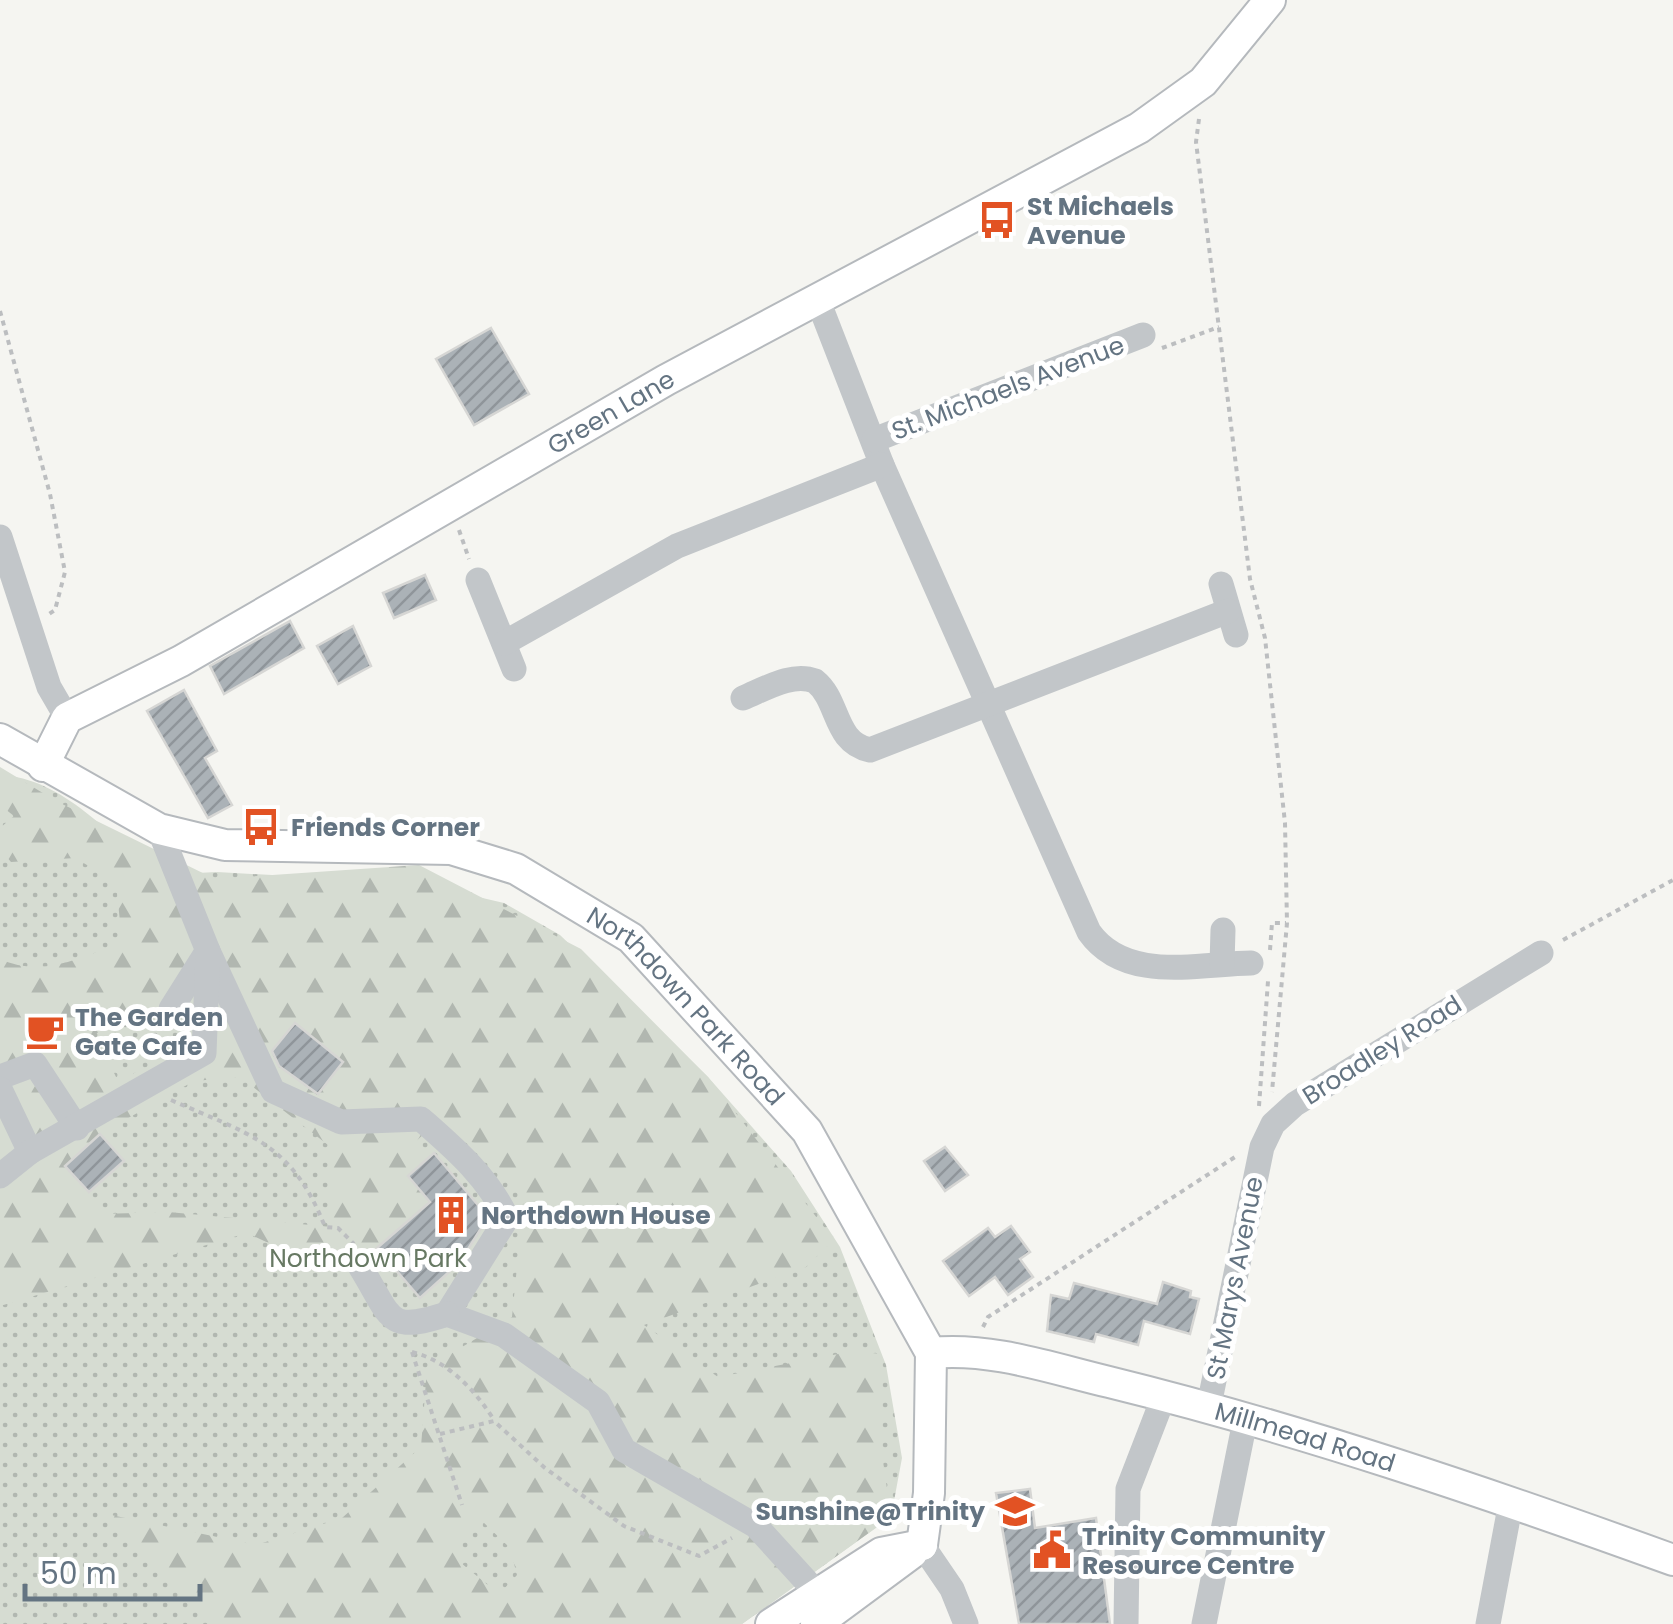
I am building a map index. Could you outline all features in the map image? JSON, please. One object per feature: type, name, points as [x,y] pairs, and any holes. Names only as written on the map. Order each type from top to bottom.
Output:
[{"type":"main road","name":"Green Lane","points":[[67,718],[181,662],[666,380],[1139,128],[1204,82],[1270,0]]},
{"type":"main road","points":[[17,755],[67,718]]},
{"type":"main road","name":"Northdown Park Road","points":[[17,755],[158,829],[224,844],[452,850],[516,869],[631,938],[807,1131],[931,1352]]},
{"type":"main road","name":"Millmead Road","points":[[931,1352],[971,1348],[1164,1396],[1511,1502],[1673,1560]]},
{"type":"main road","points":[[816,1624],[922,1545],[929,1493],[931,1352]]},
{"type":"main road","points":[[771,1624],[881,1553],[922,1545]]},
{"type":"street","name":"St. Michaels Avenue","points":[[817,298],[882,465],[1099,947],[1133,964],[1251,962]]},
{"type":"street","name":"St. Michaels Avenue","points":[[874,440],[1143,335]]},
{"type":"street","name":"St. Michaels Avenue","points":[[504,644],[676,546],[882,465]]},
{"type":"street","points":[[0,536],[49,687],[67,718]]},
{"type":"street","points":[[478,580],[514,669]]},
{"type":"street","points":[[743,698],[804,676],[821,685],[845,736],[856,747],[870,750],[988,707],[1036,683],[1232,623],[1221,584]]},
{"type":"street","points":[[158,829],[208,951],[272,1090],[341,1122],[421,1119],[469,1160],[498,1199],[507,1218],[447,1314]]},
{"type":"street","points":[[1222,930],[1222,964]]},
{"type":"street","points":[[172,1009],[208,951]]},
{"type":"street","points":[[0,1176],[30,1152],[204,1053],[208,951]]},
{"type":"street","name":"Broadley Road","points":[[1262,1147],[1274,1124],[1295,1104],[1540,953]]},
{"type":"street","points":[[0,1077],[36,1064],[76,1128]]},
{"type":"street","points":[[0,1089],[30,1152]]},
{"type":"street","name":"St Marys Avenue","points":[[1208,1410],[1262,1147]]},
{"type":"street","points":[[361,1268],[398,1322],[409,1326],[447,1314],[504,1336],[598,1402],[624,1450],[756,1526],[816,1593]]},
{"type":"street","points":[[1126,1624],[1128,1489],[1164,1396]]},
{"type":"street","points":[[1204,1624],[1246,1420]]},
{"type":"street","points":[[1488,1624],[1511,1502]]},
{"type":"street","points":[[922,1545],[952,1589],[966,1624]]},
{"type":"path","points":[[0,311],[50,494],[64,572],[55,610],[29,628]]},
{"type":"path","points":[[1143,335],[1149,353],[1218,327]]},
{"type":"path","points":[[450,507],[478,580]]},
{"type":"path","points":[[1540,953],[1673,880]]},
{"type":"path","points":[[971,1348],[988,1317],[1236,1156],[1262,1147],[1258,1120],[1272,923],[1288,923]]},
{"type":"path","points":[[144,1088],[261,1140],[297,1170],[325,1226],[338,1228],[354,1242],[361,1268]]},
{"type":"path","points":[[462,1505],[412,1352],[428,1356],[462,1380],[478,1395],[494,1421],[545,1468],[624,1526],[699,1556],[756,1526]]},
{"type":"path","points":[[440,1434],[494,1421]]},
{"type":"green space","name":"Northdown Park","points":[[0,767],[56,801],[215,879],[419,865],[581,949],[708,1077],[834,1240],[806,1267],[644,1325],[718,1377],[854,1351],[881,1354],[880,1440],[891,1517],[742,1624],[214,1624],[111,1515],[256,1545],[342,1518],[421,1447],[427,1368],[512,1317],[524,1196],[479,1144],[426,1132],[412,1145],[424,1158],[408,1176],[430,1202],[377,1248],[345,1258],[331,1272],[247,1233],[0,1306],[0,1197],[7,1192],[0,1181],[0,959],[31,967],[61,964],[122,942],[116,882],[75,858],[11,862],[0,849],[0,828],[14,816],[0,805]],"holes":[[[176,994],[199,1041],[118,1081],[95,1034]],[[295,1023],[343,1062],[317,1095],[268,1057]],[[240,1077],[332,1148],[332,1227],[168,1212],[101,1214],[65,1166],[100,1134],[194,1081]],[[482,1521],[510,1548],[517,1575],[499,1594],[461,1563],[455,1545]]]},
{"type":"green space","name":"Northdown Park","points":[[0,775],[45,786],[65,798],[156,875],[217,872],[418,883],[504,903],[560,935],[708,1077],[791,1171],[840,1247],[886,1365],[902,1458],[891,1517],[742,1624],[0,1624]]},
{"type":"building","points":[[491,328],[529,394],[474,425],[436,359]]},
{"type":"building","points":[[425,575],[436,600],[394,618],[383,593]]},
{"type":"building","points":[[290,621],[304,648],[224,694],[210,666]]},
{"type":"building","points":[[353,626],[371,666],[338,684],[317,646]]},
{"type":"building","points":[[184,690],[217,751],[205,758],[232,805],[208,818],[147,711]]},
{"type":"building","points":[[295,1023],[343,1062],[318,1094],[279,1066],[272,1051]]},
{"type":"building","points":[[100,1134],[124,1161],[89,1192],[65,1166]]},
{"type":"building","points":[[945,1147],[968,1175],[945,1191],[924,1161]]},
{"type":"building","name":"Northdown House","points":[[434,1153],[488,1217],[460,1262],[420,1298],[377,1248],[430,1202],[408,1176]]},
{"type":"building","points":[[1011,1226],[1030,1252],[1020,1259],[1033,1277],[1008,1295],[995,1277],[969,1296],[943,1261],[988,1228],[995,1237]]},
{"type":"building","points":[[1163,1282],[1191,1291],[1190,1297],[1199,1299],[1190,1334],[1144,1321],[1138,1345],[1096,1334],[1094,1342],[1047,1331],[1051,1295],[1069,1299],[1074,1283],[1157,1304]]},
{"type":"building","points":[[1030,1489],[1035,1528],[1096,1518],[1110,1624],[1019,1624],[996,1493]]},
{"type":"place","name":"St Michaels Avenue","points":[[997,220]]},
{"type":"place","name":"Friends Corner","points":[[261,827]]},
{"type":"place","name":"The Garden Gate Cafe","points":[[45,1031]]},
{"type":"place","name":"Northdown House","points":[[451,1215]]},
{"type":"place","name":"Sunshine@Trinity","points":[[1015,1511]]},
{"type":"place","name":"Trinity Community Resource Centre","points":[[1052,1550]]}]
